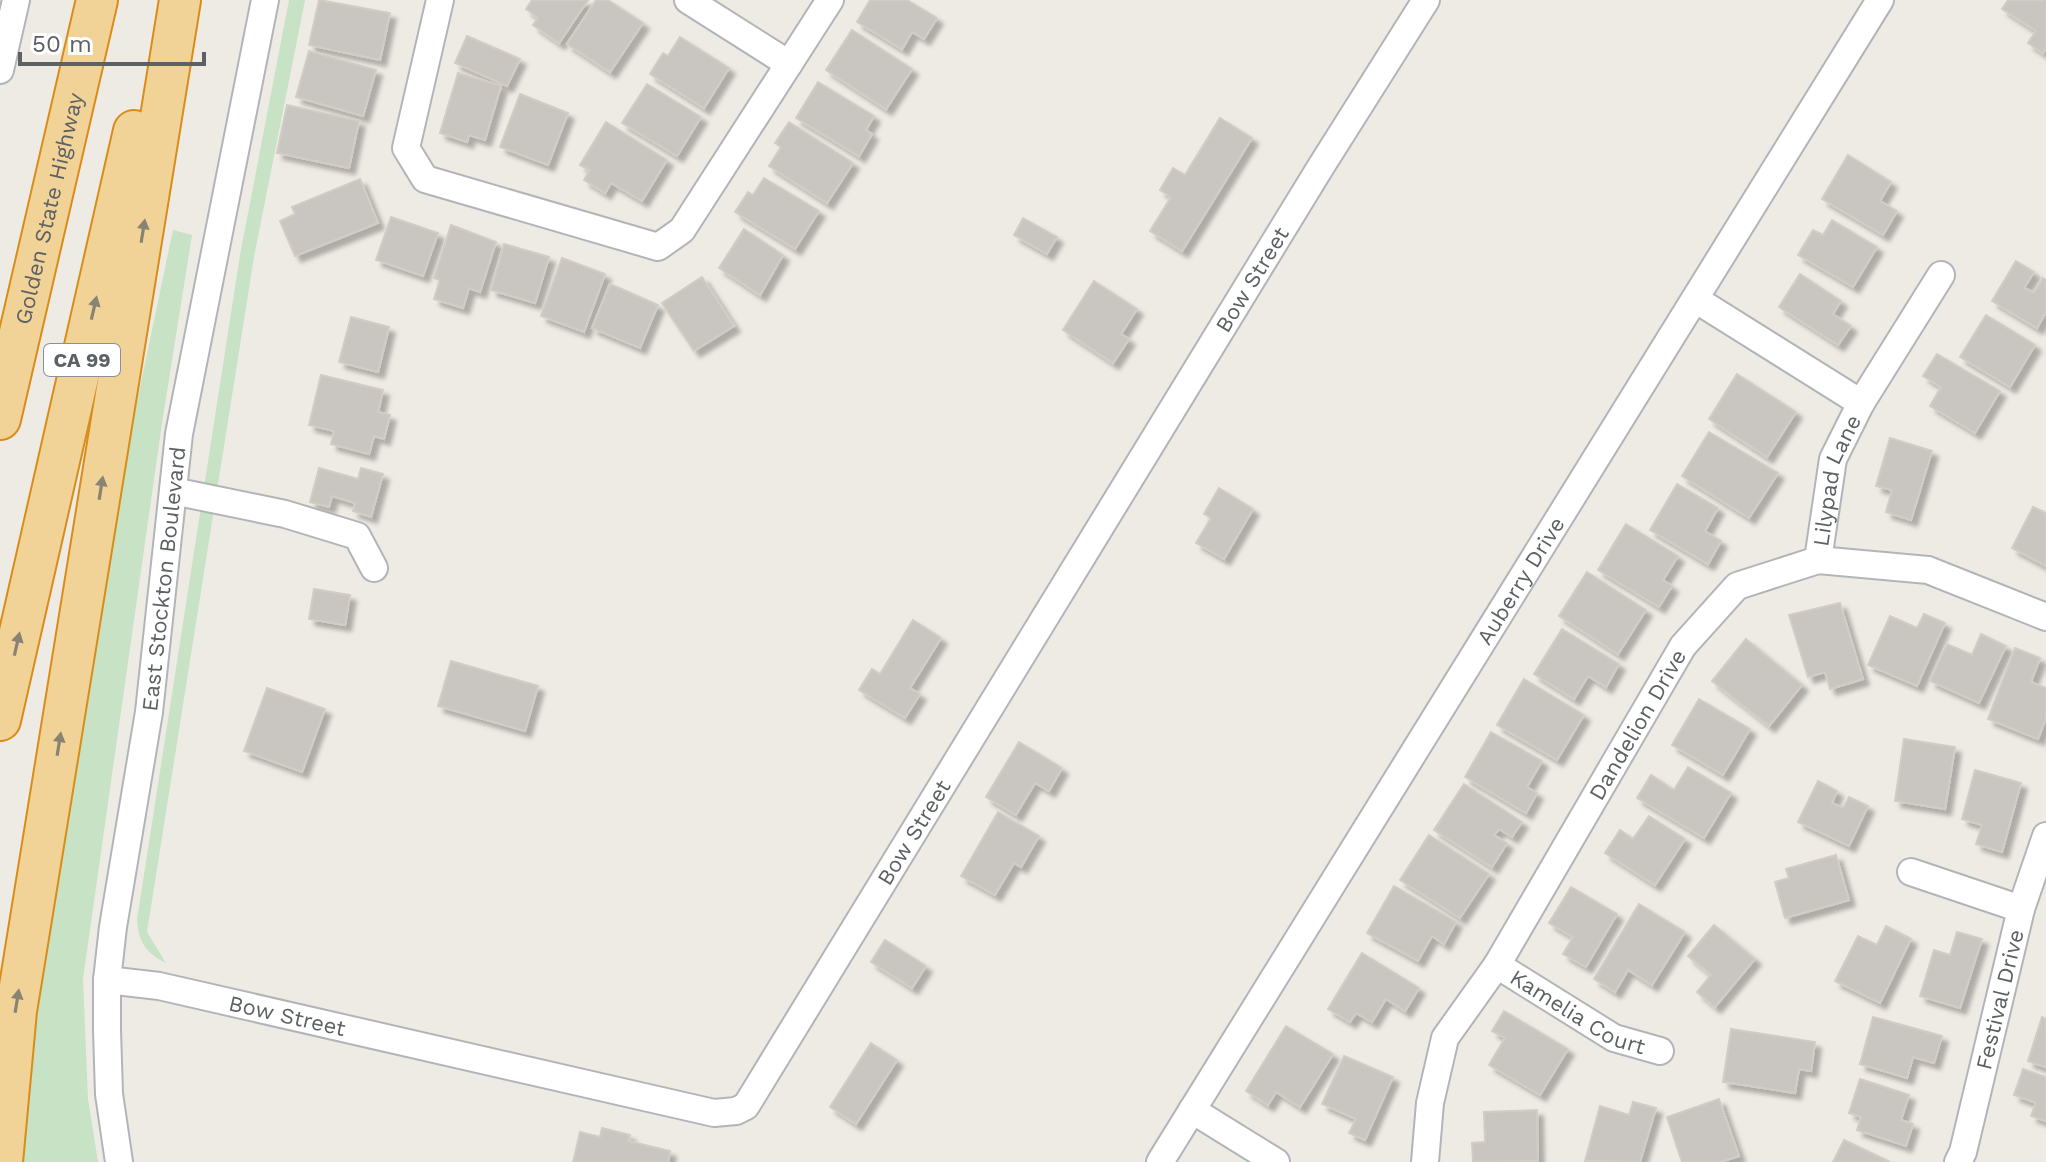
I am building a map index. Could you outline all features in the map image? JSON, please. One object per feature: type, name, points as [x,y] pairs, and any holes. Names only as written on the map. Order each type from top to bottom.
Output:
[{"type":"highway","name":"Golden State Highway","points":[[0,419],[97,0]]},
{"type":"highway","name":"CA 99","points":[[0,720],[164,0]]},
{"type":"highway","points":[[2,1162],[16,1011],[180,0]]},
{"type":"street","points":[[0,70],[16,0]]},
{"type":"street","name":"East Stockton Boulevard","points":[[119,1162],[109,1094],[107,980],[113,927],[149,712],[179,434],[265,0]]},
{"type":"street","points":[[440,0],[406,148],[425,179],[658,247],[682,230],[830,0]]},
{"type":"street","points":[[688,0],[789,64]]},
{"type":"street","name":"Bow Street","points":[[107,980],[159,986],[714,1113],[736,1111],[746,1106],[1426,0]]},
{"type":"street","name":"Auberry Drive","points":[[1160,1162],[1880,0]]},
{"type":"street","name":"Lilypad Lane","points":[[1818,560],[1833,459],[1861,403],[1941,275]]},
{"type":"street","points":[[1695,299],[1861,403]]},
{"type":"street","points":[[173,491],[285,514],[357,536],[374,568]]},
{"type":"street","name":"Dandelion Drive","points":[[1425,1162],[1430,1103],[1445,1038],[1497,965],[1683,646],[1737,586],[1818,560],[1928,570],[2046,617]]},
{"type":"street","name":"Festival Drive","points":[[1969,1159],[2021,909],[2046,836]]},
{"type":"street","points":[[1911,872],[2021,909]]},
{"type":"street","name":"Kamelia Court","points":[[1497,965],[1614,1038],[1660,1051]]},
{"type":"street","points":[[1192,1110],[1276,1162]]},
{"type":"green space","points":[[289,0],[305,0],[254,257],[147,932],[166,963],[145,946],[137,920],[240,255]]},
{"type":"green space","points":[[173,230],[192,235],[162,423],[83,979],[88,1099],[98,1162],[15,1162],[89,630]]},
{"type":"building","points":[[319,0],[390,13],[380,60],[309,45]]},
{"type":"building","points":[[532,0],[588,0],[559,43],[533,25],[538,18],[526,9]]},
{"type":"building","points":[[596,0],[608,0],[643,23],[610,72],[567,44]]},
{"type":"building","points":[[870,0],[907,0],[937,18],[924,39],[912,32],[902,49],[857,22]]},
{"type":"building","points":[[2008,0],[2046,0],[2046,48],[2043,53],[2028,43],[2036,31],[2002,9]]},
{"type":"building","points":[[852,30],[912,69],[886,109],[826,70]]},
{"type":"building","points":[[467,36],[520,59],[507,86],[455,63]]},
{"type":"building","points":[[680,37],[729,68],[704,108],[650,74],[663,53],[668,56]]},
{"type":"building","points":[[309,51],[376,70],[363,116],[296,97]]},
{"type":"building","points":[[458,73],[501,86],[485,140],[469,135],[467,142],[440,133]]},
{"type":"building","points":[[818,82],[874,116],[866,130],[872,134],[859,156],[796,118]]},
{"type":"building","points":[[647,84],[701,117],[677,156],[622,123]]},
{"type":"building","points":[[520,94],[568,113],[548,165],[500,147]]},
{"type":"building","points":[[287,105],[359,121],[349,168],[277,153]]},
{"type":"building","points":[[1220,118],[1252,138],[1182,251],[1150,231],[1171,197],[1160,190],[1173,168],[1185,175]]},
{"type":"building","points":[[606,122],[667,160],[642,201],[611,183],[605,193],[584,180],[590,170],[580,165]]},
{"type":"building","points":[[789,122],[853,163],[827,203],[769,166],[781,147],[775,143]]},
{"type":"building","points":[[1848,155],[1891,182],[1880,201],[1897,211],[1883,235],[1822,199]]},
{"type":"building","points":[[764,178],[819,211],[795,249],[735,212],[748,192],[753,195]]},
{"type":"building","points":[[360,179],[378,223],[295,256],[280,221],[295,214],[292,207]]},
{"type":"building","points":[[391,217],[438,233],[423,276],[376,260]]},
{"type":"building","points":[[1023,218],[1057,237],[1047,254],[1014,235]]},
{"type":"building","points":[[1832,220],[1877,247],[1853,287],[1798,255],[1813,230],[1823,235]]},
{"type":"building","points":[[451,225],[496,242],[480,292],[469,288],[463,308],[434,299],[440,280],[434,278]]},
{"type":"building","points":[[744,229],[783,255],[760,295],[719,268]]},
{"type":"building","points":[[504,244],[549,257],[535,303],[491,290]]},
{"type":"building","points":[[562,258],[605,274],[584,332],[541,316]]},
{"type":"building","points":[[2016,261],[2034,272],[2024,288],[2034,293],[2043,278],[2046,280],[2046,312],[2037,328],[1992,301]]},
{"type":"building","points":[[1800,274],[1841,301],[1833,314],[1851,326],[1838,345],[1779,307]]},
{"type":"building","points":[[702,277],[734,326],[694,351],[662,303]]},
{"type":"building","points":[[1094,281],[1137,309],[1121,334],[1129,339],[1113,363],[1063,330]]},
{"type":"building","points":[[610,284],[658,305],[640,348],[592,328]]},
{"type":"building","points":[[1986,315],[2035,345],[2010,387],[1960,357]]},
{"type":"building","points":[[351,317],[389,327],[378,372],[339,362]]},
{"type":"building","points":[[1937,354],[2000,391],[1975,433],[1930,406],[1941,387],[1923,376]]},
{"type":"building","points":[[1737,374],[1796,412],[1767,457],[1709,419]]},
{"type":"building","points":[[321,375],[383,390],[378,412],[390,415],[384,439],[374,436],[369,454],[331,444],[334,431],[309,425]]},
{"type":"building","points":[[1709,432],[1778,473],[1749,518],[1682,476]]},
{"type":"building","points":[[1890,438],[1932,451],[1911,520],[1886,512],[1892,490],[1876,486]]},
{"type":"building","points":[[319,468],[358,479],[361,468],[383,474],[371,517],[353,511],[355,503],[332,496],[329,507],[310,502]]},
{"type":"building","points":[[1677,484],[1718,508],[1705,531],[1721,541],[1708,564],[1650,530]]},
{"type":"building","points":[[1219,488],[1253,509],[1224,559],[1196,543],[1211,518],[1204,514]]},
{"type":"building","points":[[2033,507],[2046,513],[2046,566],[2012,548]]},
{"type":"building","points":[[1626,524],[1678,556],[1663,580],[1672,586],[1659,607],[1598,570]]},
{"type":"building","points":[[1587,572],[1646,610],[1618,654],[1559,616]]},
{"type":"building","points":[[314,589],[350,595],[345,625],[309,619]]},
{"type":"building","points":[[1840,603],[1863,679],[1830,689],[1825,672],[1808,677],[1789,615]]},
{"type":"building","points":[[1924,614],[1945,623],[1917,686],[1868,665],[1890,616],[1917,628]]},
{"type":"building","points":[[913,620],[941,638],[910,688],[920,694],[905,718],[859,690],[872,669],[880,674]]},
{"type":"building","points":[[1562,629],[1619,664],[1606,687],[1588,676],[1574,699],[1534,674]]},
{"type":"building","points":[[1981,634],[2006,646],[1979,703],[1930,681],[1947,644],[1972,655]]},
{"type":"building","points":[[1746,639],[1802,685],[1769,726],[1712,681]]},
{"type":"building","points":[[2015,648],[2040,658],[2031,682],[2046,688],[2046,718],[2038,739],[1988,719]]},
{"type":"building","points":[[451,661],[538,686],[525,731],[438,706]]},
{"type":"building","points":[[1524,679],[1584,715],[1557,760],[1497,725]]},
{"type":"building","points":[[267,688],[325,709],[302,772],[244,751]]},
{"type":"building","points":[[1699,699],[1750,729],[1723,775],[1672,745]]},
{"type":"building","points":[[1491,732],[1542,761],[1527,787],[1537,793],[1526,813],[1465,777]]},
{"type":"building","points":[[1904,739],[1955,747],[1945,809],[1895,801]]},
{"type":"building","points":[[1019,742],[1062,768],[1049,791],[1035,783],[1016,815],[986,797]]},
{"type":"building","points":[[1688,767],[1731,793],[1704,838],[1637,798],[1651,775],[1674,790]]},
{"type":"building","points":[[1975,770],[2021,783],[2002,852],[1976,844],[1982,825],[1962,819]]},
{"type":"building","points":[[1818,781],[1837,791],[1832,803],[1843,808],[1849,797],[1868,806],[1849,846],[1798,822]]},
{"type":"building","points":[[1464,784],[1522,822],[1512,837],[1499,829],[1494,835],[1507,843],[1492,867],[1434,830]]},
{"type":"building","points":[[998,812],[1039,836],[1021,867],[1014,863],[995,895],[961,876]]},
{"type":"building","points":[[1649,816],[1685,839],[1655,885],[1605,853],[1620,830],[1633,839]]},
{"type":"building","points":[[1429,835],[1489,874],[1460,918],[1400,880]]},
{"type":"building","points":[[1836,855],[1849,900],[1785,918],[1775,882],[1789,878],[1786,869]]},
{"type":"building","points":[[1394,886],[1456,922],[1444,944],[1432,936],[1418,961],[1367,933]]},
{"type":"building","points":[[1571,887],[1617,914],[1586,967],[1563,954],[1573,937],[1549,923]]},
{"type":"building","points":[[1639,904],[1685,932],[1652,985],[1628,970],[1615,992],[1594,979]]},
{"type":"building","points":[[1714,925],[1755,959],[1715,1007],[1697,992],[1711,975],[1688,956]]},
{"type":"building","points":[[1886,926],[1911,939],[1880,1003],[1835,981],[1858,936],[1877,945]]},
{"type":"building","points":[[1957,932],[1982,939],[1960,1008],[1920,996],[1934,950],[1950,955]]},
{"type":"building","points":[[885,940],[926,966],[912,988],[871,962]]},
{"type":"building","points":[[1362,953],[1419,988],[1405,1011],[1386,999],[1372,1022],[1356,1013],[1350,1022],[1328,1009]]},
{"type":"building","points":[[1504,1011],[1568,1049],[1540,1095],[1489,1065],[1505,1038],[1492,1031]]},
{"type":"building","points":[[1873,1017],[1942,1036],[1934,1063],[1913,1057],[1907,1078],[1860,1064]]},
{"type":"building","points":[[2042,1017],[2046,1019],[2046,1067],[2028,1061]]},
{"type":"building","points":[[1286,1026],[1333,1054],[1300,1107],[1276,1092],[1268,1105],[1246,1091]]},
{"type":"building","points":[[1731,1029],[1815,1042],[1811,1071],[1799,1069],[1795,1093],[1723,1082]]},
{"type":"building","points":[[871,1043],[897,1060],[856,1124],[830,1107]]},
{"type":"building","points":[[1344,1056],[1393,1077],[1365,1140],[1349,1133],[1356,1119],[1322,1104]]},
{"type":"building","points":[[2023,1069],[2046,1077],[2046,1121],[2031,1116],[2036,1103],[2014,1095]]},
{"type":"building","points":[[1860,1079],[1909,1095],[1901,1120],[1913,1124],[1906,1146],[1857,1130],[1861,1117],[1849,1113]]},
{"type":"building","points":[[1719,1099],[1739,1156],[1720,1162],[1682,1162],[1667,1117]]},
{"type":"building","points":[[1633,1102],[1656,1108],[1640,1162],[1585,1161],[1600,1106],[1629,1115]]},
{"type":"building","points":[[1537,1110],[1538,1161],[1473,1162],[1472,1143],[1485,1142],[1484,1112]]},
{"type":"building","points":[[602,1128],[630,1135],[628,1141],[670,1151],[668,1162],[573,1162],[580,1132],[600,1137]]},
{"type":"building","points":[[1844,1140],[1890,1162],[1833,1162]]}]
